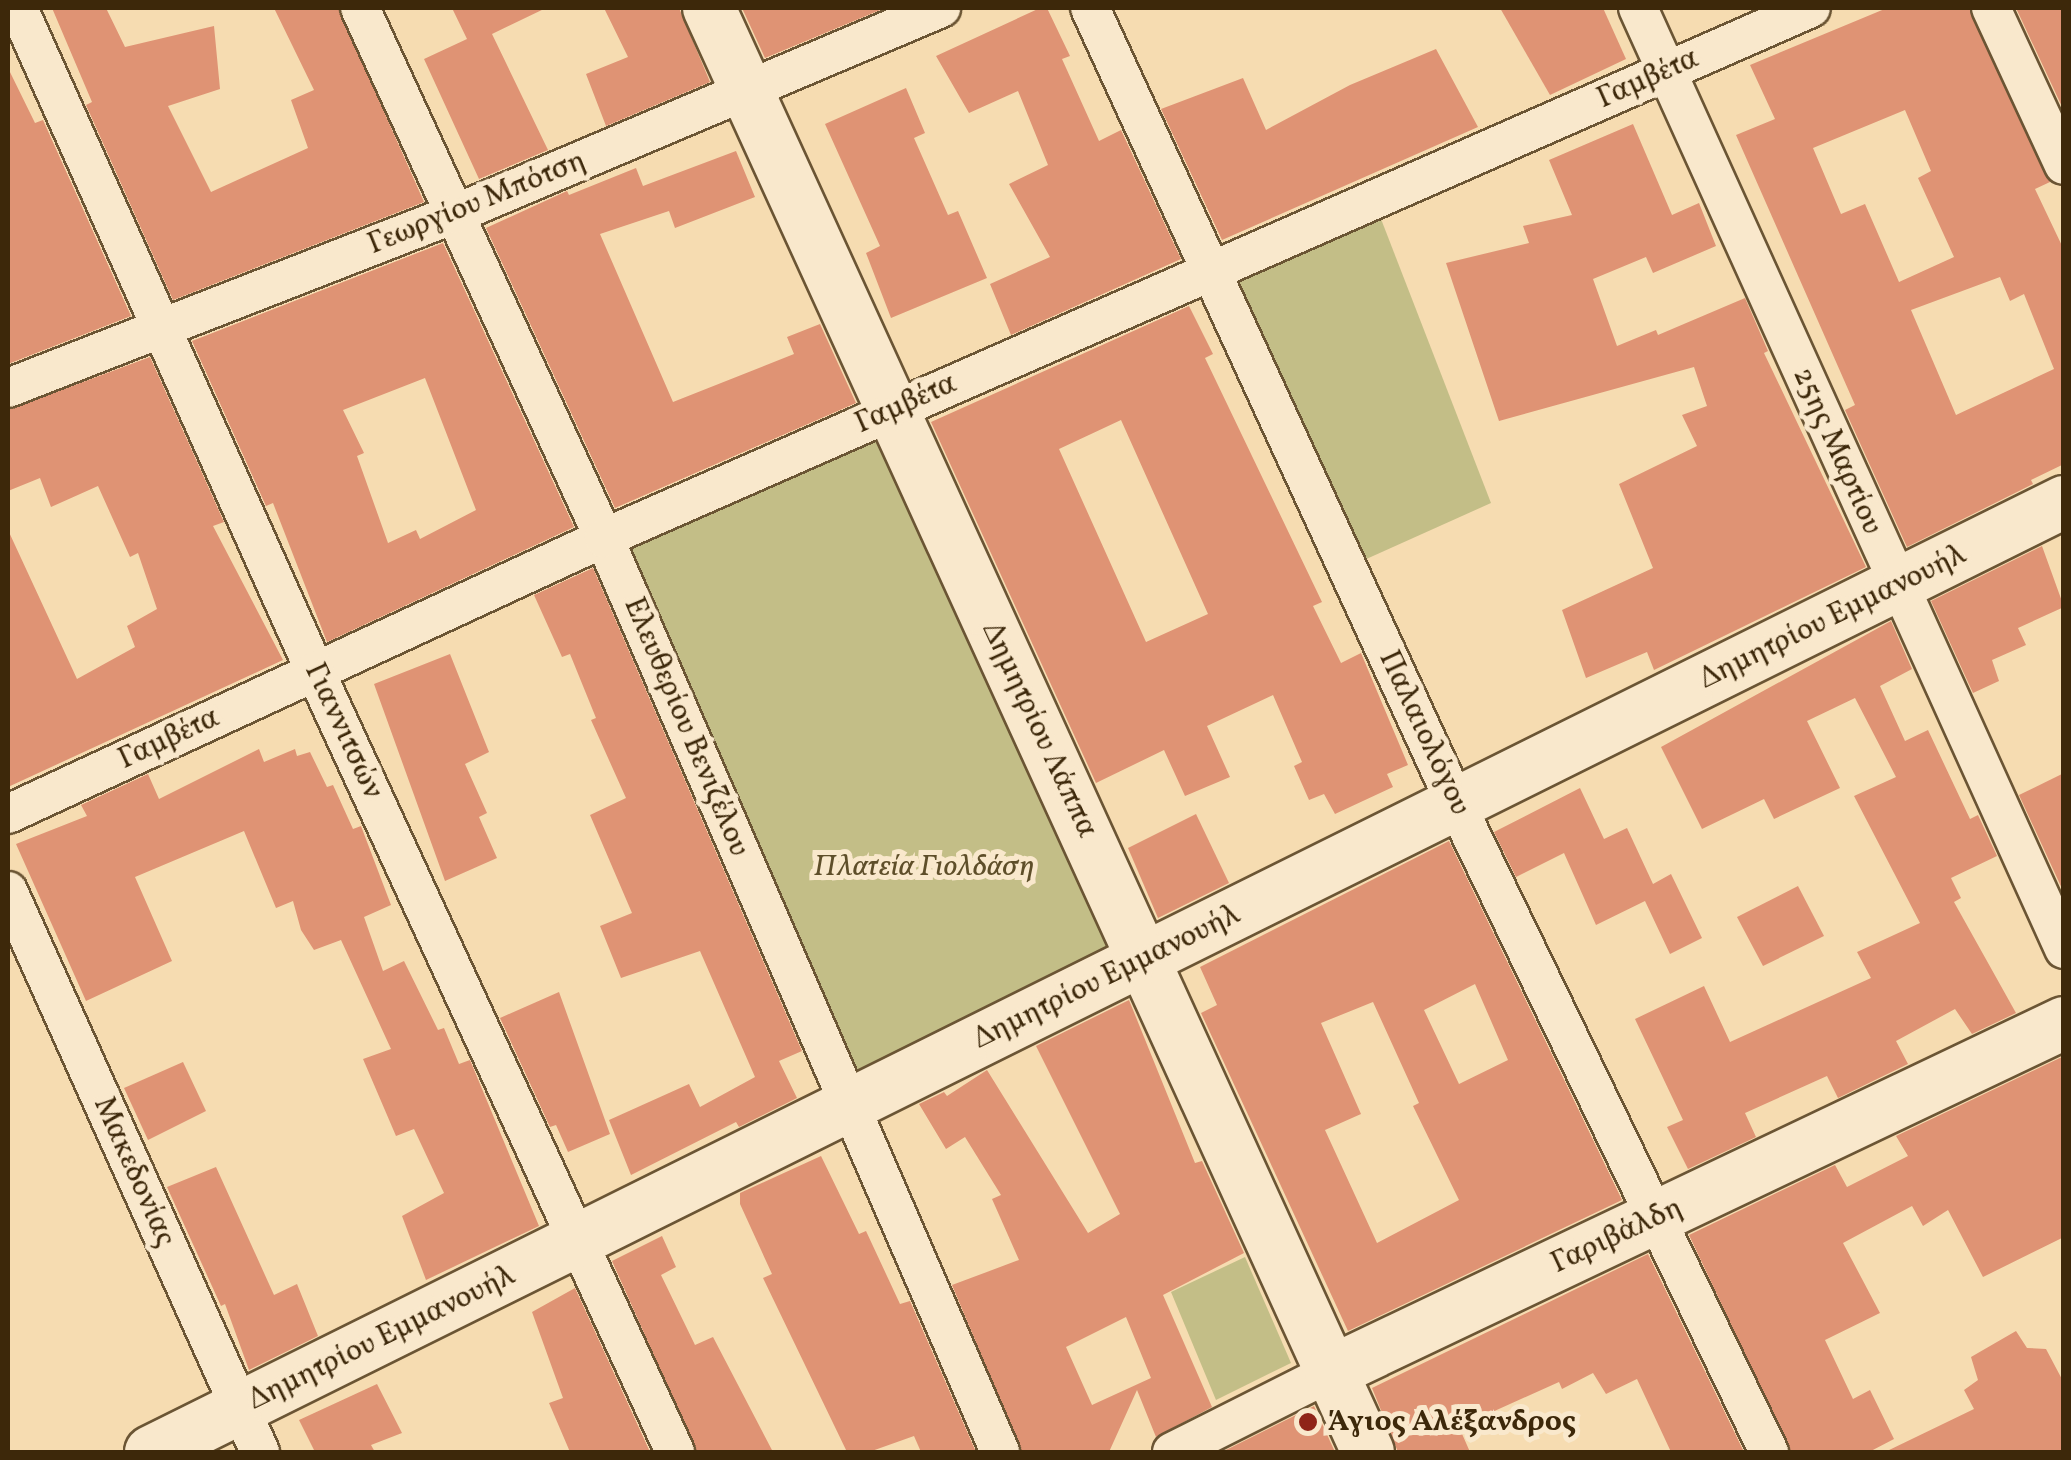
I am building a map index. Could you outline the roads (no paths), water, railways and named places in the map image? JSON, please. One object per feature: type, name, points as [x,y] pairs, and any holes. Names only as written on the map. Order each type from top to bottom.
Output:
[{"type":"street","name":"Γιαννιτσών","points":[[18,8],[315,671],[674,1452]]},
{"type":"street","name":"Ελευθερίου Βενιζέλου","points":[[360,8],[604,538],[1000,1452]]},
{"type":"street","name":"Δημητρίου Λάππα","points":[[709,8],[1368,1452]]},
{"type":"street","name":"Γεωργίου Μπότση","points":[[8,388],[455,214],[941,8]]},
{"type":"street","name":"Παλαιολόγου","points":[[1090,8],[1456,804],[1769,1452]]},
{"type":"street","name":"25ης Μαρτίου","points":[[1638,8],[2064,948]]},
{"type":"street","name":"Γαμβέτα","points":[[8,814],[604,538],[1811,8]]},
{"type":"street","points":[[1991,8],[2064,166]]},
{"type":"street","name":"Δημητρίου Εμμανουήλ","points":[[151,1452],[250,1430],[576,1241],[2064,502]]},
{"type":"street","name":"Μακεδονίας","points":[[8,891],[250,1430]]},
{"type":"street","name":"Γαριβάλδη","points":[[1172,1452],[1331,1372],[2064,1023]]},
{"type":"place","name":"Άγιος Αλέξανδρος","points":[[1308,1422]]},
{"type":"park label","name":"Πλατεία Γιολδάση","points":[[924,867]]}]
